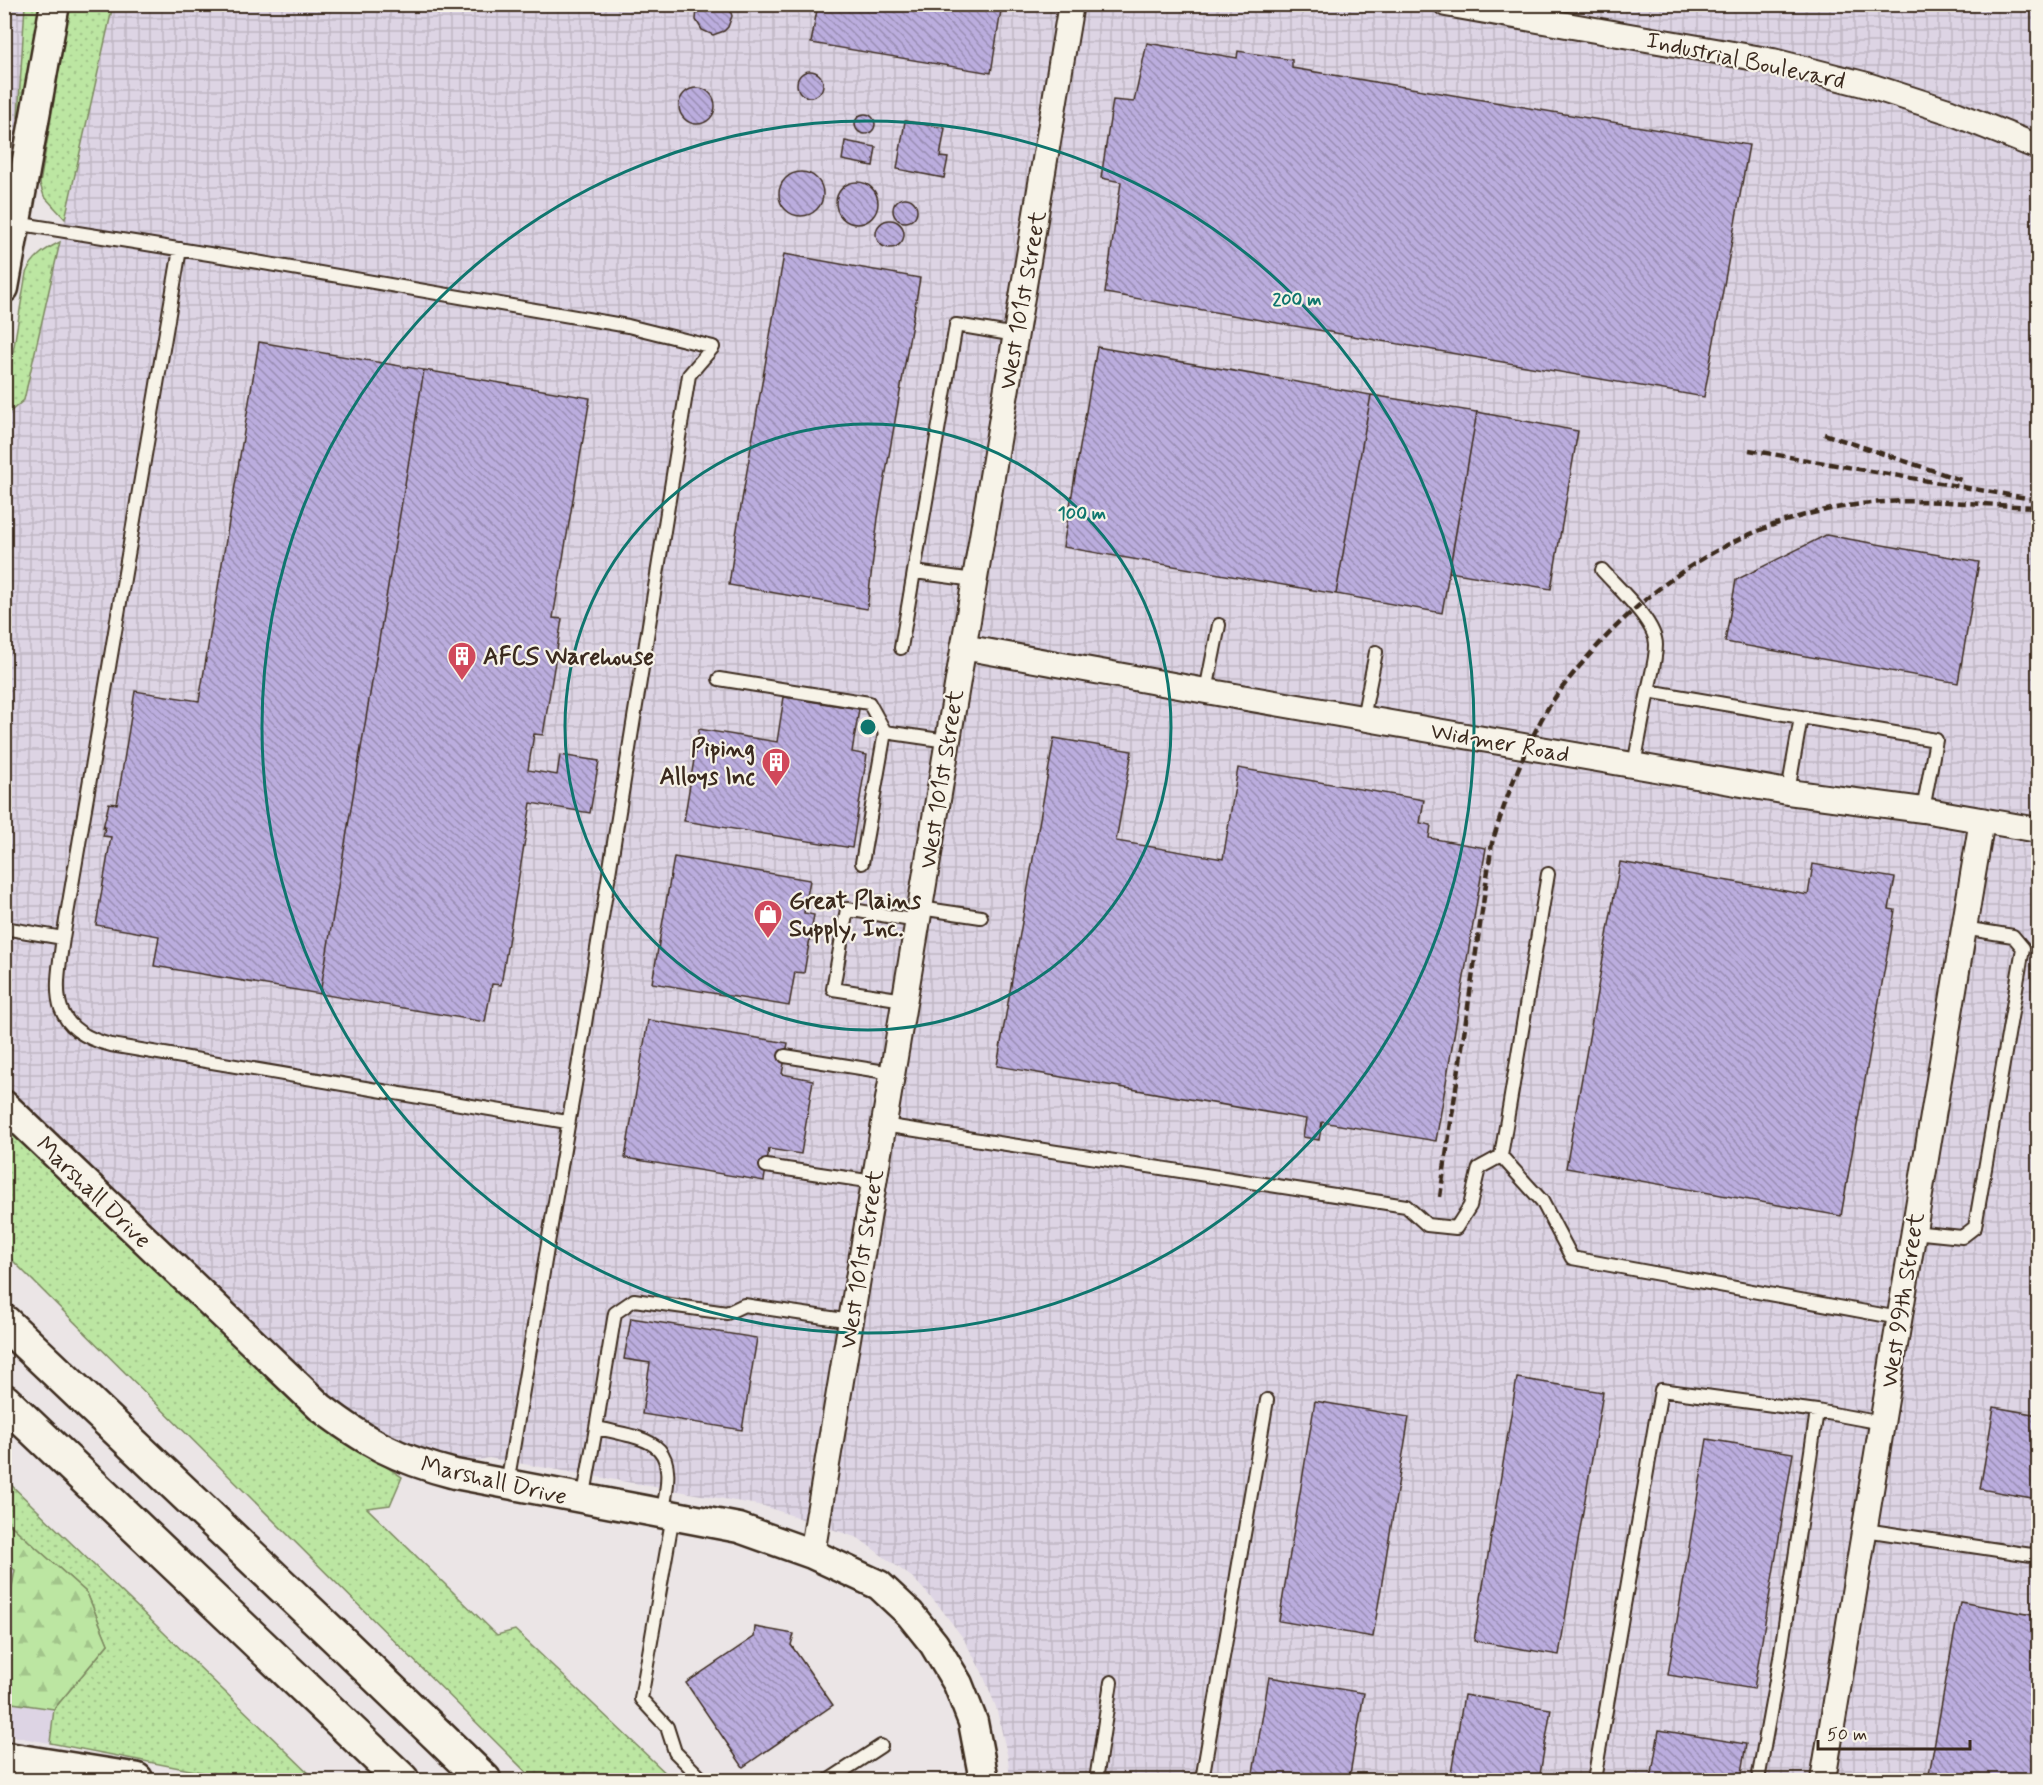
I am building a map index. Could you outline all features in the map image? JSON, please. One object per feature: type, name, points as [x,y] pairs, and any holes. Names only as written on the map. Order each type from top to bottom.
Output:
[{"type":"main road","points":[[10,1326],[483,1780]]},
{"type":"main road","points":[[4,1401],[402,1780]]},
{"type":"main road","points":[[4,1408],[41,1436]]},
{"type":"main road","points":[[4,1759],[76,1775],[136,1780]]},
{"type":"street","points":[[4,288],[55,4]]},
{"type":"street","name":"West 101st Street","points":[[812,1554],[1071,4]]},
{"type":"street","name":"Industrial Boulevard","points":[[1446,4],[1486,8],[1773,61],[1867,85],[1948,111],[2038,147]]},
{"type":"street","name":"Widmer Road","points":[[963,647],[1788,792],[1923,810],[2038,830]]},
{"type":"street","name":"West 99th Street","points":[[1823,1780],[1982,820]]},
{"type":"street","name":"Marshall Drive","points":[[4,1105],[320,1407],[351,1431],[387,1452],[422,1466],[507,1485],[739,1528],[812,1554],[879,1585],[910,1614],[934,1644],[958,1684],[973,1722],[984,1780]]},
{"type":"lane","points":[[15,223],[628,326],[713,346],[689,375],[507,1485]]},
{"type":"lane","points":[[180,249],[63,938],[57,983],[59,1005],[76,1030],[94,1041],[567,1122]]},
{"type":"lane","points":[[902,648],[956,325],[1016,335]]},
{"type":"lane","points":[[1602,570],[1636,607],[1655,633],[1656,646],[1634,765]]},
{"type":"lane","points":[[915,572],[974,580]]},
{"type":"lane","points":[[1206,691],[1219,624]]},
{"type":"lane","points":[[1363,718],[1376,652]]},
{"type":"lane","points":[[719,680],[869,703],[885,732],[862,863]]},
{"type":"lane","points":[[1648,691],[1936,740],[1923,810]]},
{"type":"lane","points":[[1788,792],[1801,717]]},
{"type":"lane","points":[[885,732],[947,741]]},
{"type":"lane","points":[[1501,1156],[1548,874]]},
{"type":"lane","points":[[904,1000],[833,989],[847,909],[981,917]]},
{"type":"lane","points":[[4,928],[63,938]]},
{"type":"lane","points":[[1913,1232],[1962,1237],[1975,1227],[2023,948],[2013,936],[1964,928]]},
{"type":"lane","points":[[785,1056],[892,1074]]},
{"type":"lane","points":[[884,1125],[1406,1206],[1427,1225],[1456,1228],[1470,1206],[1479,1168],[1501,1156]]},
{"type":"lane","points":[[1501,1156],[1542,1201],[1572,1257],[1899,1318]]},
{"type":"lane","points":[[766,1166],[874,1182]]},
{"type":"lane","points":[[583,1500],[615,1313],[634,1300],[727,1313],[744,1305],[851,1321]]},
{"type":"lane","points":[[1594,1780],[1661,1390],[1818,1411],[1882,1423]]},
{"type":"lane","points":[[1202,1780],[1267,1400]]},
{"type":"lane","points":[[1758,1780],[1780,1658],[1818,1411]]},
{"type":"lane","points":[[596,1428],[640,1438],[663,1452],[668,1469],[668,1514],[641,1699],[667,1726],[675,1752],[703,1780]]},
{"type":"lane","points":[[1864,1530],[2038,1556]]},
{"type":"lane","points":[[1096,1780],[1111,1682]]},
{"type":"lane","points":[[829,1780],[881,1746]]},
{"type":"shaded area","points":[[5,5],[25,5],[16,149],[5,218]]},
{"type":"shaded area","points":[[113,5],[2038,5],[2038,1780],[1010,1780],[1008,1758],[996,1707],[982,1672],[963,1638],[939,1606],[913,1578],[858,1538],[764,1506],[489,1458],[473,1461],[440,1456],[369,1428],[339,1407],[5,1088],[4,416],[25,399]]},
{"type":"shaded area","points":[[5,1563],[15,1570],[5,1625]]},
{"type":"shaded area","points":[[5,1702],[54,1709],[50,1743],[5,1735]]},
{"type":"green space","points":[[25,5],[41,5],[24,107],[18,118]]},
{"type":"green space","points":[[70,5],[113,5],[65,219],[44,196],[40,184]]},
{"type":"green space","points":[[60,242],[24,400],[5,416],[5,401],[26,273],[40,254]]},
{"type":"green space","points":[[4,1126],[311,1417],[402,1477],[390,1505],[367,1508],[497,1635],[515,1630],[673,1780],[534,1780],[5,1253]]},
{"type":"green space","points":[[4,1478],[316,1780],[242,1780],[50,1743],[54,1709],[108,1644],[87,1593],[5,1520]]},
{"type":"green space","points":[[5,1520],[87,1593],[108,1644],[54,1709],[5,1702],[5,1625],[15,1570],[5,1563]]},
{"type":"building","points":[[699,4],[728,4],[732,16],[728,27],[713,35],[702,30],[696,20]]},
{"type":"building","points":[[818,4],[1002,4],[991,73],[811,43]]},
{"type":"building","points":[[1147,43],[1237,58],[1238,51],[1292,60],[1292,68],[1749,145],[1704,397],[1105,293],[1121,182],[1101,178],[1113,100],[1134,102]]},
{"type":"building","points":[[810,71],[819,75],[823,84],[819,93],[810,97],[801,93],[797,84],[801,75]]},
{"type":"building","points":[[697,88],[710,93],[715,106],[710,119],[697,124],[684,119],[679,106],[684,93]]},
{"type":"building","points":[[861,114],[869,114],[875,120],[875,128],[869,134],[861,134],[855,128],[855,120]]},
{"type":"building","points":[[905,121],[945,128],[940,157],[948,158],[944,178],[897,169]]},
{"type":"building","points":[[845,141],[876,147],[873,166],[842,160]]},
{"type":"building","points":[[801,172],[817,178],[823,194],[817,210],[801,216],[785,210],[779,194],[785,178]]},
{"type":"building","points":[[857,182],[872,188],[878,203],[872,218],[857,224],[842,218],[836,203],[842,188]]},
{"type":"building","points":[[905,198],[913,202],[917,210],[913,218],[905,222],[897,218],[893,210],[897,202]]},
{"type":"building","points":[[890,220],[900,224],[904,234],[900,244],[890,248],[880,244],[876,234],[880,224]]},
{"type":"building","points":[[784,254],[920,278],[878,518],[867,609],[729,585]]},
{"type":"building","points":[[259,342],[424,370],[320,994],[154,966],[159,936],[96,925],[111,837],[103,836],[105,828],[103,828],[109,803],[117,804],[135,691],[199,701]]},
{"type":"building","points":[[1097,347],[1371,395],[1336,594],[1063,547]]},
{"type":"building","name":"AFCS Warehouse","points":[[424,370],[590,398],[553,618],[562,619],[543,735],[534,734],[528,770],[557,775],[560,755],[599,761],[590,813],[531,803],[501,985],[492,984],[485,1022],[320,994]]},
{"type":"building","points":[[1371,395],[1477,412],[1442,613],[1336,594]]},
{"type":"building","points":[[1477,412],[1578,431],[1551,589],[1449,572]]},
{"type":"building","points":[[1826,535],[1979,562],[1958,683],[1725,642],[1736,580]]},
{"type":"building","name":"Piping Alloys Inc","points":[[784,697],[859,709],[852,752],[867,755],[852,848],[684,821],[699,729],[777,742]]},
{"type":"building","points":[[1054,738],[1132,751],[1116,841],[1223,859],[1238,768],[1424,800],[1420,823],[1431,825],[1429,838],[1486,848],[1436,1141],[1322,1122],[1319,1140],[1303,1137],[1306,1119],[997,1066]]},
{"type":"building","points":[[674,857],[810,880],[804,913],[814,915],[804,973],[795,972],[789,1006],[652,983]]},
{"type":"building","points":[[1620,862],[1808,895],[1813,864],[1895,878],[1889,909],[1895,910],[1841,1216],[1566,1168]]},
{"type":"building","points":[[648,1020],[788,1043],[782,1074],[813,1080],[801,1154],[769,1149],[764,1181],[625,1158]]},
{"type":"building","points":[[2038,1188],[2038,1218],[2033,1217]]},
{"type":"building","points":[[631,1318],[757,1338],[742,1430],[642,1414],[650,1363],[624,1359]]},
{"type":"building","points":[[1517,1378],[1603,1392],[1559,1655],[1474,1641]]},
{"type":"building","points":[[1315,1401],[1409,1417],[1373,1637],[1279,1621]]},
{"type":"building","points":[[1994,1407],[2038,1415],[2038,1499],[1980,1489]]},
{"type":"building","points":[[1707,1439],[1793,1453],[1754,1689],[1668,1675]]},
{"type":"building","points":[[1960,1602],[2038,1616],[2038,1780],[1928,1780]]},
{"type":"building","points":[[755,1627],[794,1634],[791,1645],[833,1705],[743,1767],[686,1683],[754,1637]]},
{"type":"building","points":[[1269,1677],[1364,1693],[1349,1780],[1252,1780]]},
{"type":"building","points":[[1464,1695],[1551,1709],[1539,1780],[1450,1780]]},
{"type":"building","points":[[1659,1730],[1746,1744],[1740,1780],[1651,1780]]},
{"type":"railway","points":[[1824,434],[1964,481]]},
{"type":"railway","points":[[1749,450],[2038,500]]},
{"type":"railway","points":[[1440,1197],[1492,843],[1515,776],[1529,744],[1555,697],[1579,666],[1620,623],[1680,573],[1747,536],[1783,522],[1821,511],[1883,502],[1927,501],[2038,507]]},
{"type":"place","name":"AFCS Warehouse","points":[[462,682]]},
{"type":"place","name":"Piping Alloys Inc","points":[[776,788]]},
{"type":"place","name":"Great Plains Supply, Inc.","points":[[768,940]]}]
